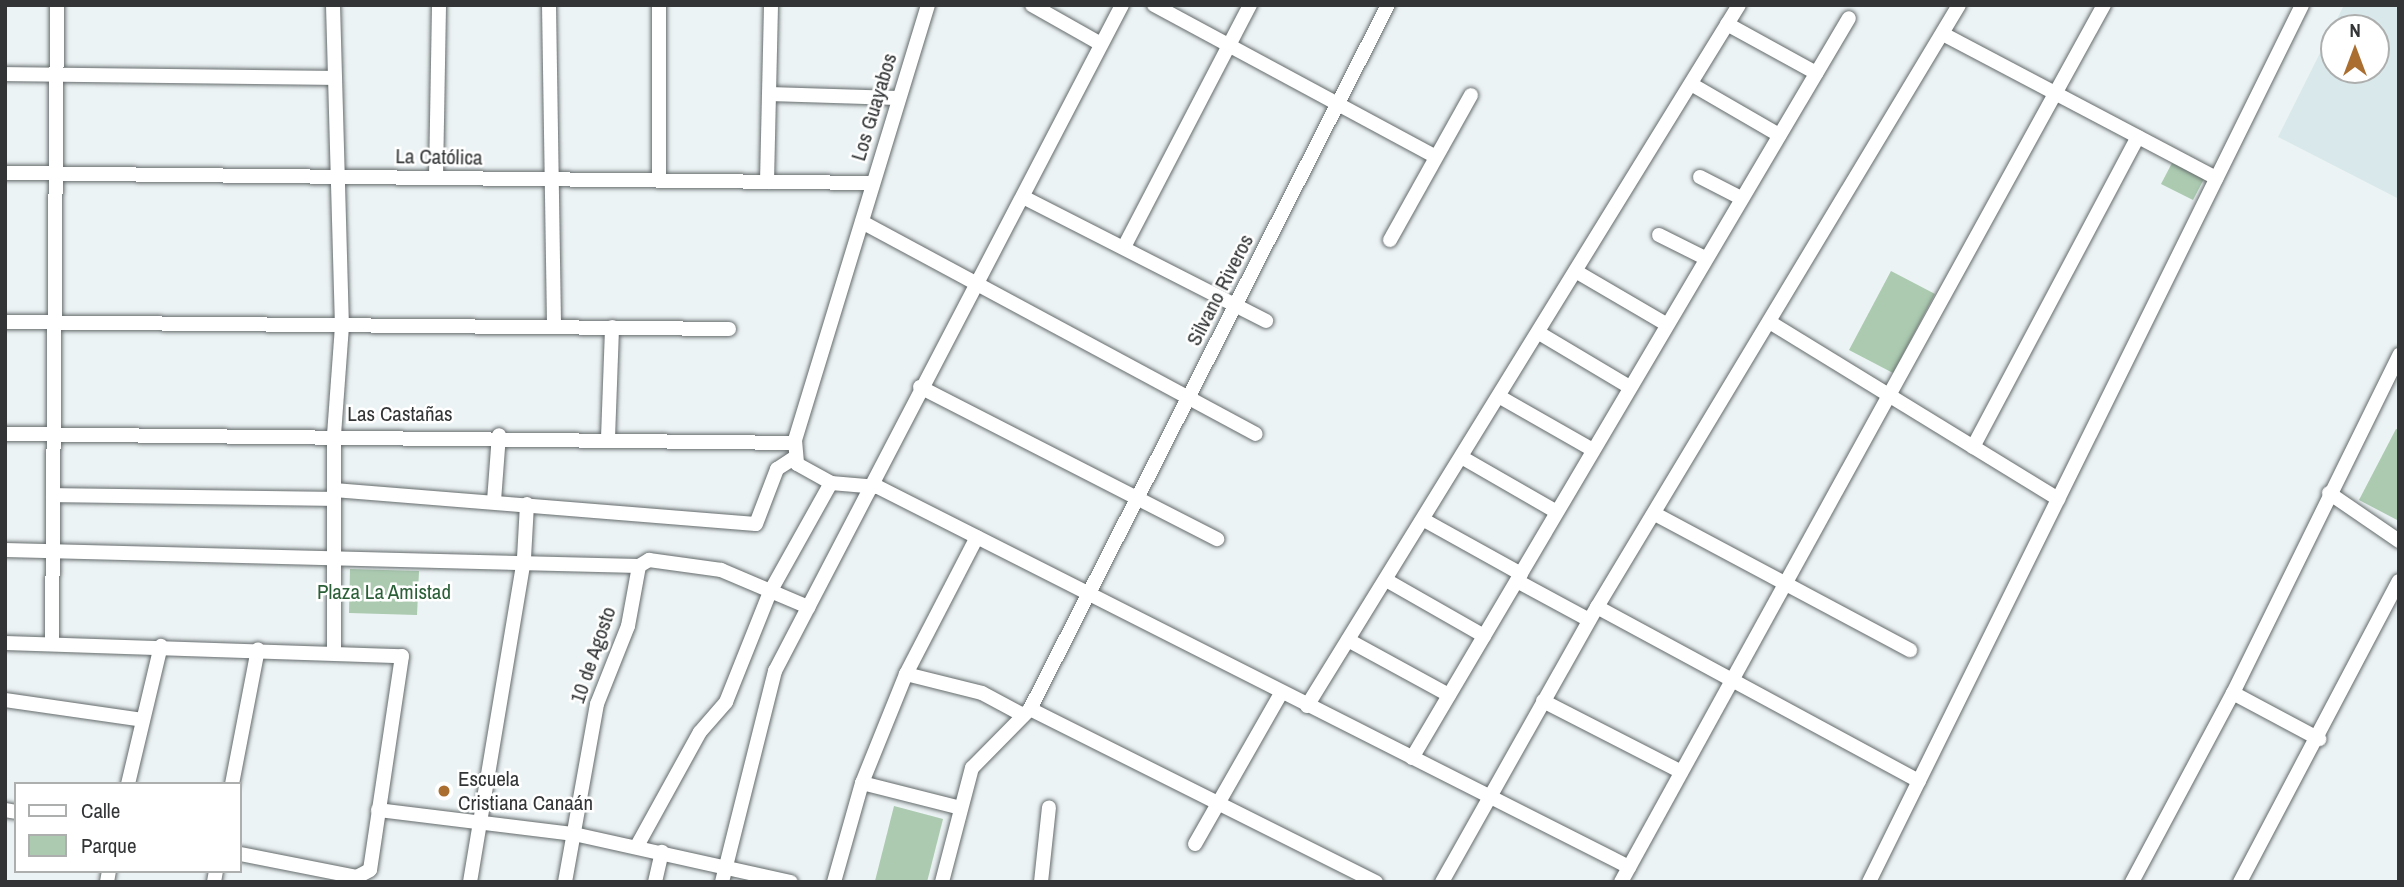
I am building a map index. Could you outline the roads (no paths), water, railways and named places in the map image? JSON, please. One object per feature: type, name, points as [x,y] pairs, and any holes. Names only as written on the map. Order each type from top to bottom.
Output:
[{"type":"street","points":[[52,642],[57,5]]},
{"type":"street","points":[[333,5],[333,177],[342,326],[334,435],[334,652]]},
{"type":"street","points":[[436,178],[439,5]]},
{"type":"street","points":[[549,5],[554,327]]},
{"type":"street","points":[[659,5],[659,181]]},
{"type":"street","points":[[768,182],[771,5]]},
{"type":"street","points":[[1032,5],[1101,44]]},
{"type":"street","points":[[724,874],[768,691],[867,486],[1023,197],[1122,5]]},
{"type":"street","points":[[1154,5],[1435,156]]},
{"type":"street","points":[[1124,247],[1250,5]]},
{"type":"street","name":"Silvano Riveros","points":[[942,882],[972,768],[1027,712],[1388,5]]},
{"type":"street","points":[[1307,706],[1463,458],[1739,5]]},
{"type":"street","points":[[1441,882],[1593,614],[1657,515],[1959,5]]},
{"type":"street","points":[[1621,882],[2104,5]]},
{"type":"street","points":[[1869,882],[2302,5]]},
{"type":"street","name":"Los Guayabos","points":[[795,450],[898,98],[921,7]]},
{"type":"street","points":[[1412,758],[1519,578],[1628,386],[1849,18]]},
{"type":"street","points":[[1727,24],[1816,73]]},
{"type":"street","points":[[1943,34],[2217,178]]},
{"type":"street","points":[[5,74],[333,78]]},
{"type":"street","points":[[1691,83],[1779,135]]},
{"type":"street","points":[[769,94],[898,98]]},
{"type":"street","points":[[1390,240],[1471,95]]},
{"type":"street","points":[[1973,447],[2138,136]]},
{"type":"street","name":"La Católica","points":[[5,173],[873,183]]},
{"type":"street","points":[[1700,177],[1741,198]]},
{"type":"street","points":[[1023,197],[1266,321]]},
{"type":"street","points":[[862,222],[974,286],[1256,435]]},
{"type":"street","points":[[1659,235],[1705,258]]},
{"type":"street","points":[[1577,272],[1666,324]]},
{"type":"street","points":[[5,323],[729,329]]},
{"type":"street","points":[[1771,323],[2058,499]]},
{"type":"street","points":[[608,438],[612,327]]},
{"type":"street","points":[[1539,333],[1628,386]]},
{"type":"street","points":[[2132,882],[2233,694],[2399,355]]},
{"type":"street","points":[[920,387],[1217,539]]},
{"type":"street","points":[[1500,397],[1591,449]]},
{"type":"street","name":"Las Castañas","points":[[5,434],[499,435],[608,438],[795,450]]},
{"type":"street","points":[[495,501],[499,435]]},
{"type":"street","points":[[53,495],[334,494],[495,501],[756,524],[777,469],[795,450],[831,483],[867,486],[977,537],[1281,693],[1492,795],[1629,867]]},
{"type":"street","points":[[1463,458],[1557,512]]},
{"type":"street","points":[[637,846],[700,732],[726,702],[771,592],[831,483]]},
{"type":"street","points":[[2329,494],[2399,541]]},
{"type":"street","points":[[470,882],[524,558],[527,504]]},
{"type":"street","points":[[1657,515],[1910,650]]},
{"type":"street","points":[[1424,520],[1519,578],[1734,680],[1919,781]]},
{"type":"street","points":[[834,882],[862,783],[906,674],[977,537]]},
{"type":"street","points":[[5,550],[524,558],[639,566],[649,560],[721,570],[808,607]]},
{"type":"street","name":"10 de Agosto","points":[[565,882],[597,704],[628,626],[639,566]]},
{"type":"street","points":[[1386,580],[1484,636]]},
{"type":"street","points":[[2240,882],[2319,739],[2399,582]]},
{"type":"street","points":[[1348,640],[1449,695]]},
{"type":"street","points":[[5,643],[52,642],[395,654],[405,662],[364,875],[242,854]]},
{"type":"street","points":[[128,782],[160,646]]},
{"type":"street","points":[[232,782],[258,649]]},
{"type":"street","points":[[906,674],[982,693],[1027,712],[1219,803],[1376,882]]},
{"type":"street","points":[[1195,845],[1281,693]]},
{"type":"street","points":[[2233,694],[2319,739]]},
{"type":"street","points":[[5,700],[143,720]]},
{"type":"street","points":[[1543,701],[1680,771]]},
{"type":"street","points":[[862,783],[961,808]]},
{"type":"street","points":[[1041,882],[1049,807]]},
{"type":"street","points":[[378,810],[574,834],[662,852],[724,874],[791,882]]},
{"type":"street","points":[[656,882],[662,852]]},
{"type":"place","name":"Escuela Cristiana Canaán","points":[[444,791]]},
{"type":"park label","name":"Plaza La Amistad","points":[[384,592]]}]
